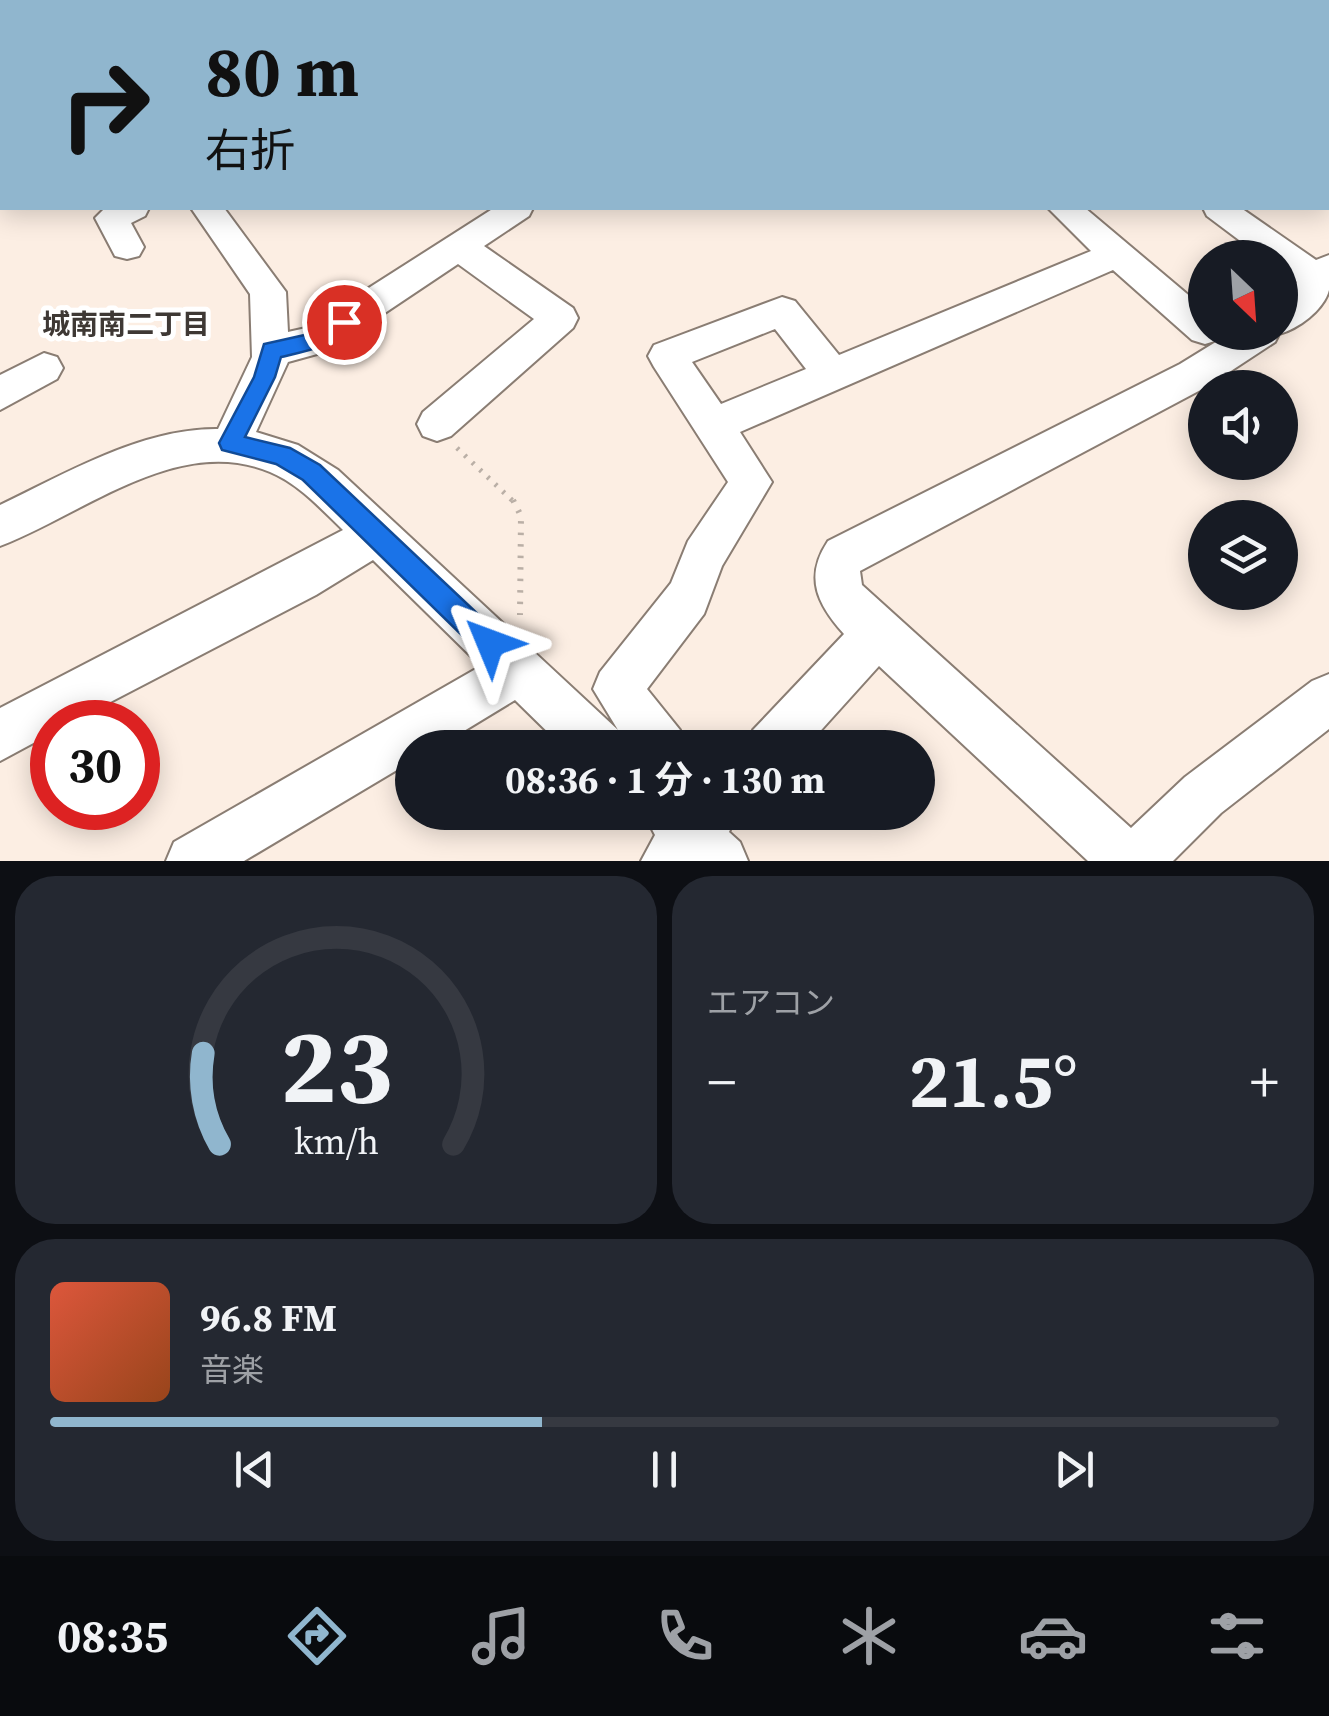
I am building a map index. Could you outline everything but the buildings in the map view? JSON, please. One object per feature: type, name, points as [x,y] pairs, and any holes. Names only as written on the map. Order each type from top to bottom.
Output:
[{"type":"street","points":[[126,247],[112,218],[129,210]]},
{"type":"street","points":[[209,210],[268,292],[272,350],[264,377],[230,443]]},
{"type":"street","points":[[272,350],[314,341],[460,248],[510,210]]},
{"type":"street","points":[[1066,210],[1188,308]]},
{"type":"street","points":[[1222,210],[1323,274],[1298,305]]},
{"type":"street","points":[[437,424],[560,318],[460,248]]},
{"type":"street","points":[[716,424],[1117,254]]},
{"type":"street","points":[[648,730],[617,688],[688,598],[704,556],[751,482],[716,424],[667,356],[782,311],[834,376]]},
{"type":"street","points":[[1215,350],[1194,374],[844,556],[836,568],[842,595],[876,633],[1131,861],[1218,783],[1329,698]]},
{"type":"street","points":[[0,394],[44,368]]},
{"type":"street","points":[[0,526],[190,445],[256,446],[296,462],[324,483],[581,730]]},
{"type":"street","points":[[0,736],[57,702],[310,573],[374,533]]},
{"type":"street","points":[[788,730],[876,633]]},
{"type":"street","points":[[193,861],[518,671]]},
{"type":"path","points":[[437,424],[438,430],[515,502],[521,516],[518,671]]},
{"type":"district","name":"城南南二丁目","points":[[126,324]]},
{"type":"route","points":[[344,322],[314,341],[272,350],[264,377],[230,443],[282,455],[312,472],[490,643]]}]
